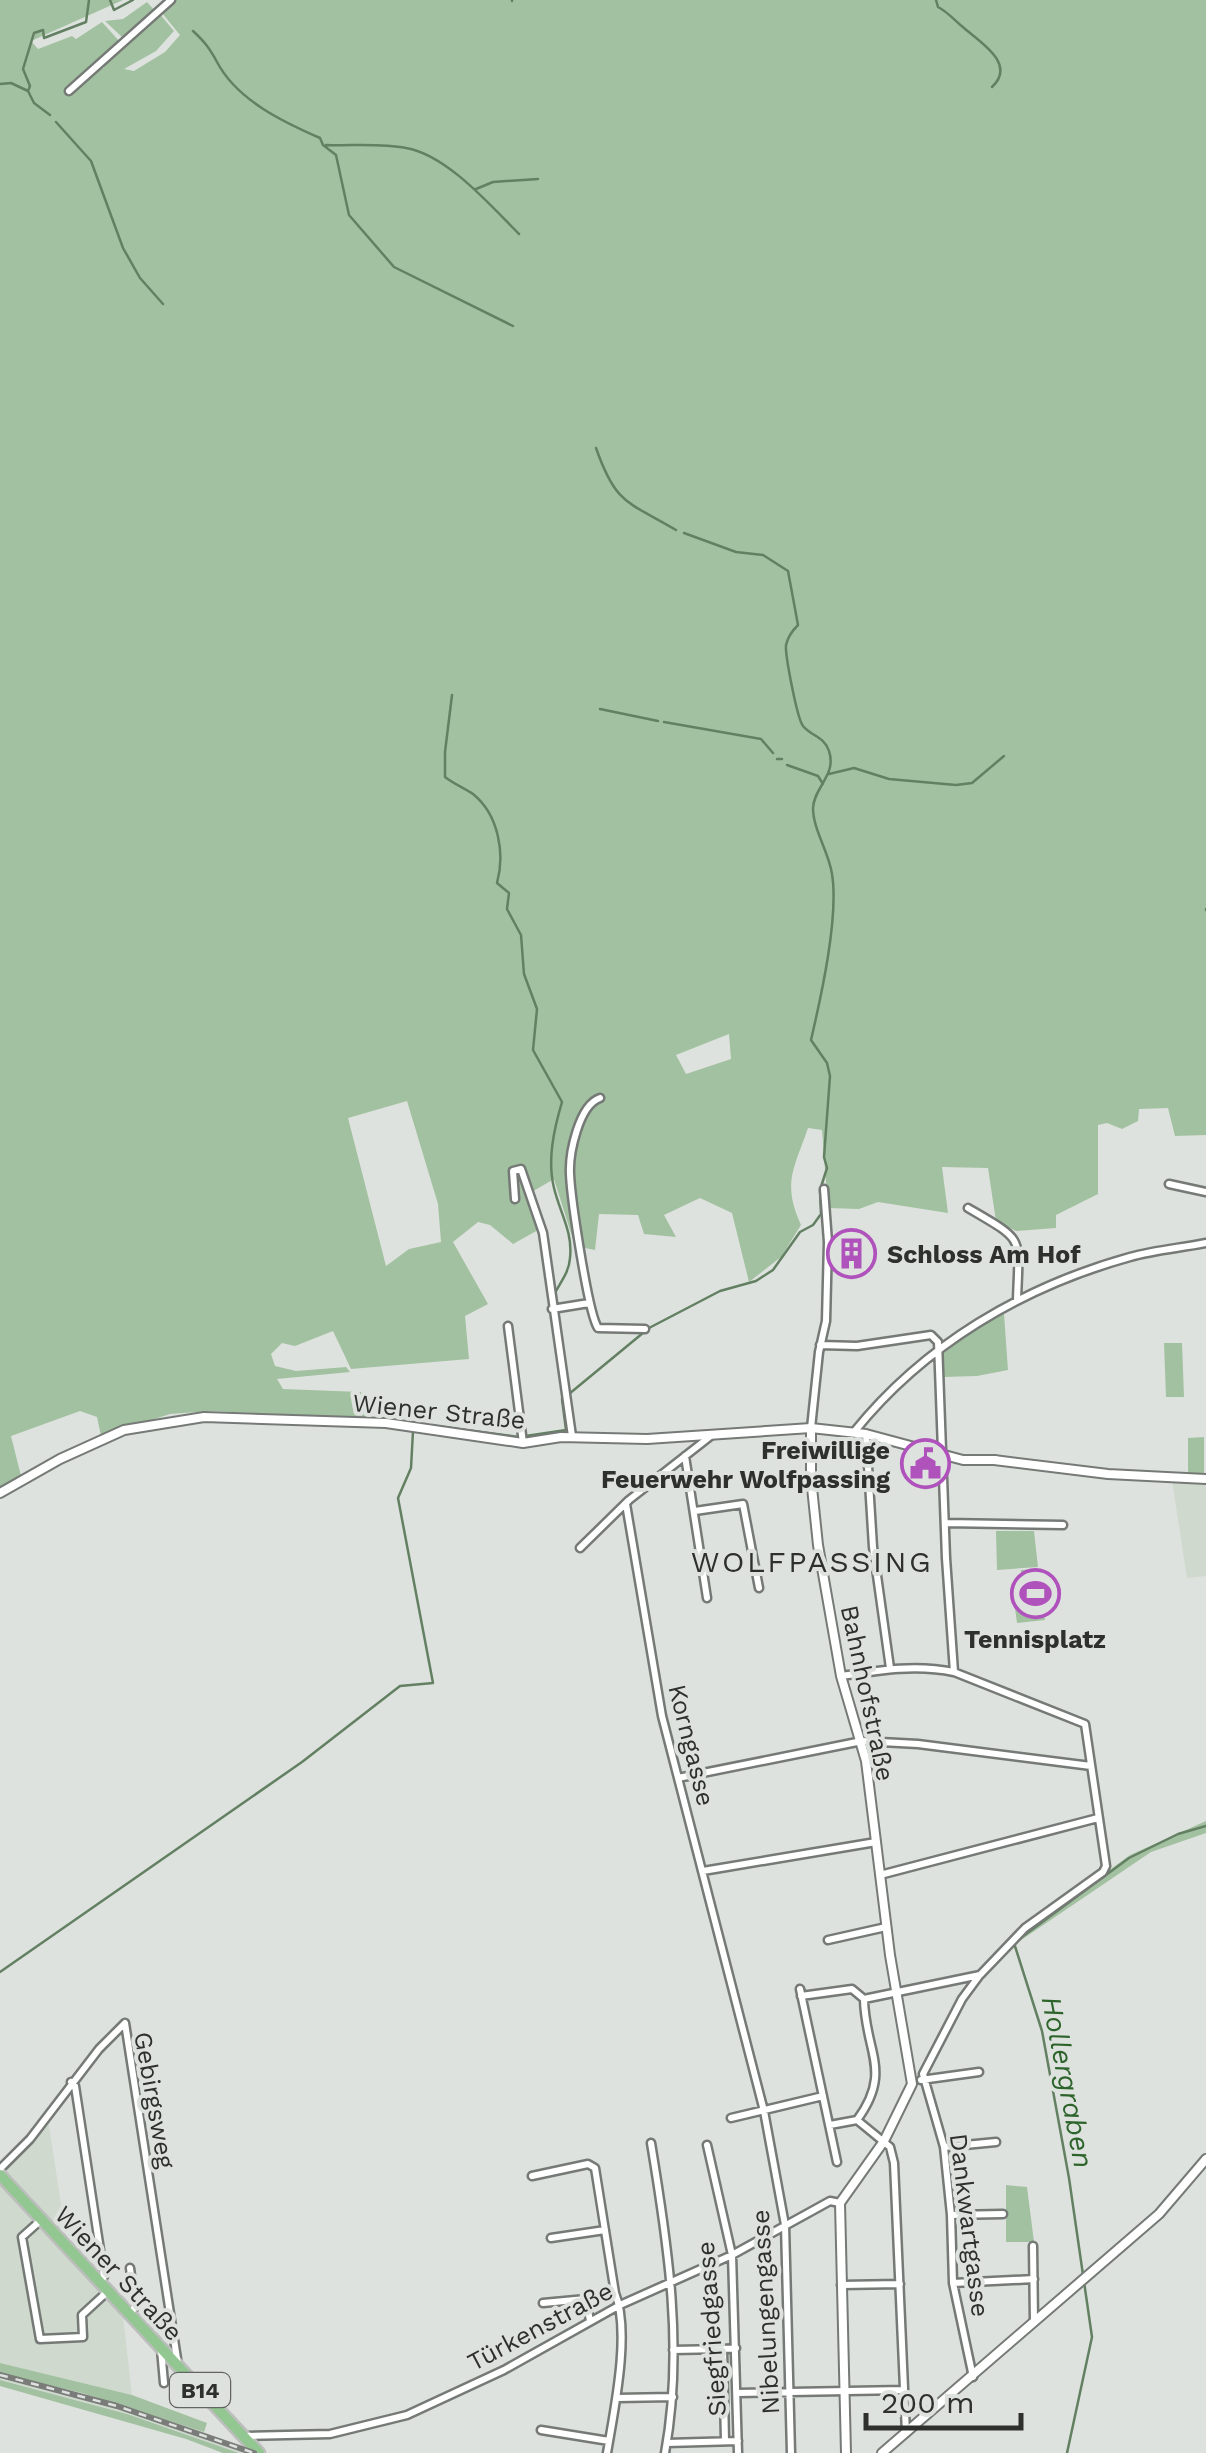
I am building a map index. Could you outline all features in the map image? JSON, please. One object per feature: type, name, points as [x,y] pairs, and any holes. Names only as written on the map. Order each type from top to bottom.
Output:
[{"type":"main road","name":"Wiener Straße","points":[[0,2172],[259,2453]]},
{"type":"street","points":[[69,91],[171,0]]},
{"type":"street","points":[[600,1098],[588,1103],[583,1111],[570,1174],[589,1303],[598,1328],[645,1329]]},
{"type":"street","points":[[515,1199],[511,1176],[520,1169],[543,1233],[567,1436]]},
{"type":"street","points":[[1169,1184],[1206,1192]]},
{"type":"street","points":[[811,1428],[826,1322],[824,1189]]},
{"type":"street","points":[[968,1208],[1008,1232],[1017,1243],[1017,1300]]},
{"type":"street","points":[[854,1432],[873,1408],[938,1349],[1017,1300],[1131,1257],[1206,1243]]},
{"type":"street","points":[[554,1308],[589,1303]]},
{"type":"street","points":[[508,1326],[522,1439]]},
{"type":"street","points":[[820,1346],[857,1346],[932,1335],[938,1342],[954,1672]]},
{"type":"street","name":"Wiener Straße","points":[[0,1493],[60,1459],[124,1430],[204,1417],[412,1426],[522,1439],[647,1439],[811,1428],[866,1434],[945,1455],[1088,1472],[1206,1479]]},
{"type":"street","name":"Bahnhofstraße","points":[[811,1428],[818,1545],[842,1676],[862,1740],[886,1927],[912,2084]]},
{"type":"street","points":[[580,1548],[626,1504],[712,1434]]},
{"type":"street","points":[[866,1434],[873,1547],[890,1668]]},
{"type":"street","points":[[685,1456],[707,1598]]},
{"type":"street","name":"Korngasse","points":[[626,1504],[647,1639],[734,1994]]},
{"type":"street","points":[[694,1510],[743,1504],[759,1588]]},
{"type":"street","points":[[947,1523],[1063,1524]]},
{"type":"street","points":[[842,1676],[890,1668],[954,1672],[1085,1724],[1105,1854],[1103,1872],[1025,1928],[980,1976],[962,1999],[923,2079]]},
{"type":"street","points":[[678,1778],[862,1740],[1091,1766]]},
{"type":"street","points":[[880,1876],[1098,1818]]},
{"type":"street","points":[[703,1872],[876,1842]]},
{"type":"street","points":[[828,1940],[886,1927]]},
{"type":"street","points":[[864,1999],[980,1976]]},
{"type":"street","points":[[837,2162],[800,1992],[852,1989],[864,1999],[877,2081],[873,2096],[857,2120]]},
{"type":"street","name":"Nibelungengasse","points":[[734,1994],[764,2110],[785,2225],[791,2453]]},
{"type":"street","name":"Gebirgsweg","points":[[0,2172],[30,2139],[71,2082],[125,2023],[178,2366]]},
{"type":"street","points":[[846,2453],[840,2202],[884,2141],[912,2084],[979,2072]]},
{"type":"street","name":"Dankwartgasse","points":[[923,2079],[944,2147],[952,2215],[953,2283],[972,2376]]},
{"type":"street","points":[[42,2220],[22,2237],[40,2339],[83,2337],[82,2315],[104,2287],[104,2276],[75,2086],[71,2082]]},
{"type":"street","points":[[731,2118],[823,2096]]},
{"type":"street","points":[[830,2124],[857,2120],[890,2147],[894,2163],[906,2433]]},
{"type":"street","points":[[944,2147],[996,2142]]},
{"type":"street","points":[[651,2143],[665,2225],[673,2350],[673,2397],[665,2453]]},
{"type":"street","name":"Siegfriedgasse","points":[[707,2145],[732,2255],[738,2453]]},
{"type":"street","points":[[882,2453],[1159,2214],[1206,2158]]},
{"type":"street","points":[[532,2176],[588,2164],[595,2168],[620,2305],[617,2398],[607,2453]]},
{"type":"street","name":"Türkenstraße","points":[[244,2438],[318,2435],[392,2421],[504,2370],[620,2305],[732,2255],[830,2201],[840,2202]]},
{"type":"street","points":[[952,2215],[1003,2214]]},
{"type":"street","points":[[551,2238],[604,2230]]},
{"type":"street","points":[[1033,2246],[1034,2322]]},
{"type":"street","points":[[130,2268],[135,2306],[130,2315]]},
{"type":"street","points":[[953,2283],[1034,2279]]},
{"type":"street","points":[[841,2285],[900,2284]]},
{"type":"street","points":[[543,2303],[586,2299],[590,2321]]},
{"type":"street","points":[[160,2347],[164,2382]]},
{"type":"street","points":[[723,2348],[725,2441]]},
{"type":"street","points":[[673,2350],[736,2348]]},
{"type":"street","points":[[738,2393],[904,2390]]},
{"type":"street","points":[[617,2398],[673,2397]]},
{"type":"street","points":[[542,2430],[609,2440]]},
{"type":"street","points":[[667,2443],[738,2441]]},
{"type":"shaded area","points":[[1172,1481],[1206,1482],[1206,1576],[1187,1578]]},
{"type":"shaded area","points":[[47,2113],[61,2204],[65,2240],[0,2171]]},
{"type":"shaded area","points":[[0,2180],[123,2316],[132,2395],[0,2363]]},
{"type":"shaded area","points":[[0,2374],[140,2411],[253,2453],[239,2453],[127,2414],[0,2380]]},
{"type":"green space","points":[[0,0],[123,0],[31,41],[38,49],[72,36],[76,39],[102,22],[120,42],[94,70],[104,68],[105,61],[159,13],[174,31],[156,51],[124,69],[134,71],[165,52],[180,35],[162,13],[176,0],[1206,0],[1206,1135],[1175,1136],[1168,1108],[1139,1109],[1138,1121],[1122,1129],[1107,1123],[1098,1125],[1098,1194],[1056,1215],[1056,1228],[1016,1231],[996,1221],[988,1168],[942,1167],[948,1213],[878,1202],[859,1209],[828,1208],[822,1130],[808,1128],[791,1187],[801,1225],[781,1257],[749,1282],[732,1213],[700,1198],[664,1215],[676,1237],[644,1234],[638,1215],[599,1214],[595,1250],[575,1246],[554,1179],[530,1193],[538,1230],[513,1244],[490,1225],[478,1222],[453,1242],[488,1304],[465,1316],[469,1359],[351,1369],[333,1331],[295,1346],[282,1343],[271,1354],[275,1366],[296,1371],[346,1367],[350,1372],[277,1379],[283,1389],[361,1392],[368,1418],[285,1419],[280,1414],[210,1411],[170,1414],[101,1436],[97,1417],[80,1411],[11,1436],[21,1476],[0,1487]],"holes":[[[729,1034],[731,1059],[686,1074],[676,1055]],[[407,1101],[438,1204],[441,1242],[409,1249],[386,1266],[348,1118]]]},
{"type":"green space","points":[[147,2],[156,12],[124,39],[105,21],[123,19]]},
{"type":"green space","points":[[1004,1314],[1008,1370],[943,1377],[941,1355],[979,1325]]},
{"type":"green space","points":[[1164,1343],[1182,1343],[1184,1397],[1166,1397]]},
{"type":"green space","points":[[1204,1437],[1204,1476],[1188,1477],[1188,1438]]},
{"type":"green space","points":[[996,1531],[1034,1531],[1038,1567],[997,1570]]},
{"type":"green space","name":"Tennisplatz","points":[[1036,1569],[1036,1577],[1041,1577],[1045,1620],[1017,1623],[1015,1608],[1029,1606],[1027,1578],[1021,1578],[1021,1570]]},
{"type":"green space","points":[[1206,1821],[1206,1833],[1151,1852],[1008,1949],[1012,1942],[1130,1855]]},
{"type":"green space","points":[[1006,2185],[1027,2187],[1034,2242],[1006,2242]]},
{"type":"green space","points":[[0,2363],[132,2395],[207,2423],[204,2432],[82,2393],[0,2374]]},
{"type":"green space","points":[[0,2380],[127,2414],[239,2453],[223,2453],[0,2386]]},
{"type":"waterway","points":[[0,84],[11,83],[28,91],[30,86],[23,69],[34,33],[43,30],[44,38],[86,22],[89,0]]},
{"type":"waterway","points":[[110,0],[114,10],[133,0]]},
{"type":"waterway","points":[[936,0],[938,7],[993,54],[1000,70],[992,87]]},
{"type":"waterway","points":[[193,31],[236,88],[276,117],[320,138],[336,155],[349,215],[394,267],[513,326]]},
{"type":"waterway","points":[[28,91],[34,103],[50,115]]},
{"type":"waterway","points":[[56,122],[91,161],[123,248],[140,278],[163,304]]},
{"type":"waterway","points":[[326,145],[406,148],[437,160],[467,183],[519,234]]},
{"type":"waterway","points":[[476,189],[493,182],[538,179]]},
{"type":"waterway","points":[[596,448],[610,481],[625,500],[676,530]]},
{"type":"waterway","points":[[569,1394],[649,1328],[720,1291],[756,1281],[773,1270],[800,1232],[813,1225],[821,1214],[830,1076],[827,1063],[811,1040],[828,957],[834,892],[813,808],[831,759],[824,743],[803,726],[795,699],[786,645],[798,625],[788,571],[763,555],[736,552],[684,533]]},
{"type":"waterway","points":[[452,695],[445,777],[473,794],[494,824],[500,848],[497,883],[509,893],[507,909],[521,935],[524,974],[537,1009],[533,1050],[562,1102],[551,1167],[568,1231],[570,1258],[554,1295]]},
{"type":"waterway","points":[[600,709],[658,721]]},
{"type":"waterway","points":[[664,722],[761,739],[773,753]]},
{"type":"waterway","points":[[829,774],[854,768],[889,779],[956,785],[972,783],[1004,756]]},
{"type":"waterway","points":[[777,759],[782,759]]},
{"type":"waterway","points":[[787,765],[818,776],[823,784]]},
{"type":"waterway","points":[[413,1423],[519,1437],[566,1430],[562,1399]]},
{"type":"waterway","points":[[0,1972],[302,1762],[400,1686],[433,1683],[398,1498],[411,1468],[413,1431]]},
{"type":"waterway","name":"Hollergraben","points":[[1067,2453],[1092,2337],[1042,2031],[1014,1943],[1129,1858],[1178,1834],[1206,1826]]},
{"type":"railway","points":[[0,2375],[117,2406],[254,2453]]},
{"type":"place","name":"Schloss Am Hof","points":[[852,1254]]},
{"type":"place","name":"Freiwillige Feuerwehr Wolfpassing","points":[[925,1464]]},
{"type":"place","name":"Tennisplatz","points":[[1035,1593]]},
{"type":"district","name":"WOLFPASSING","points":[[812,1562]]}]
